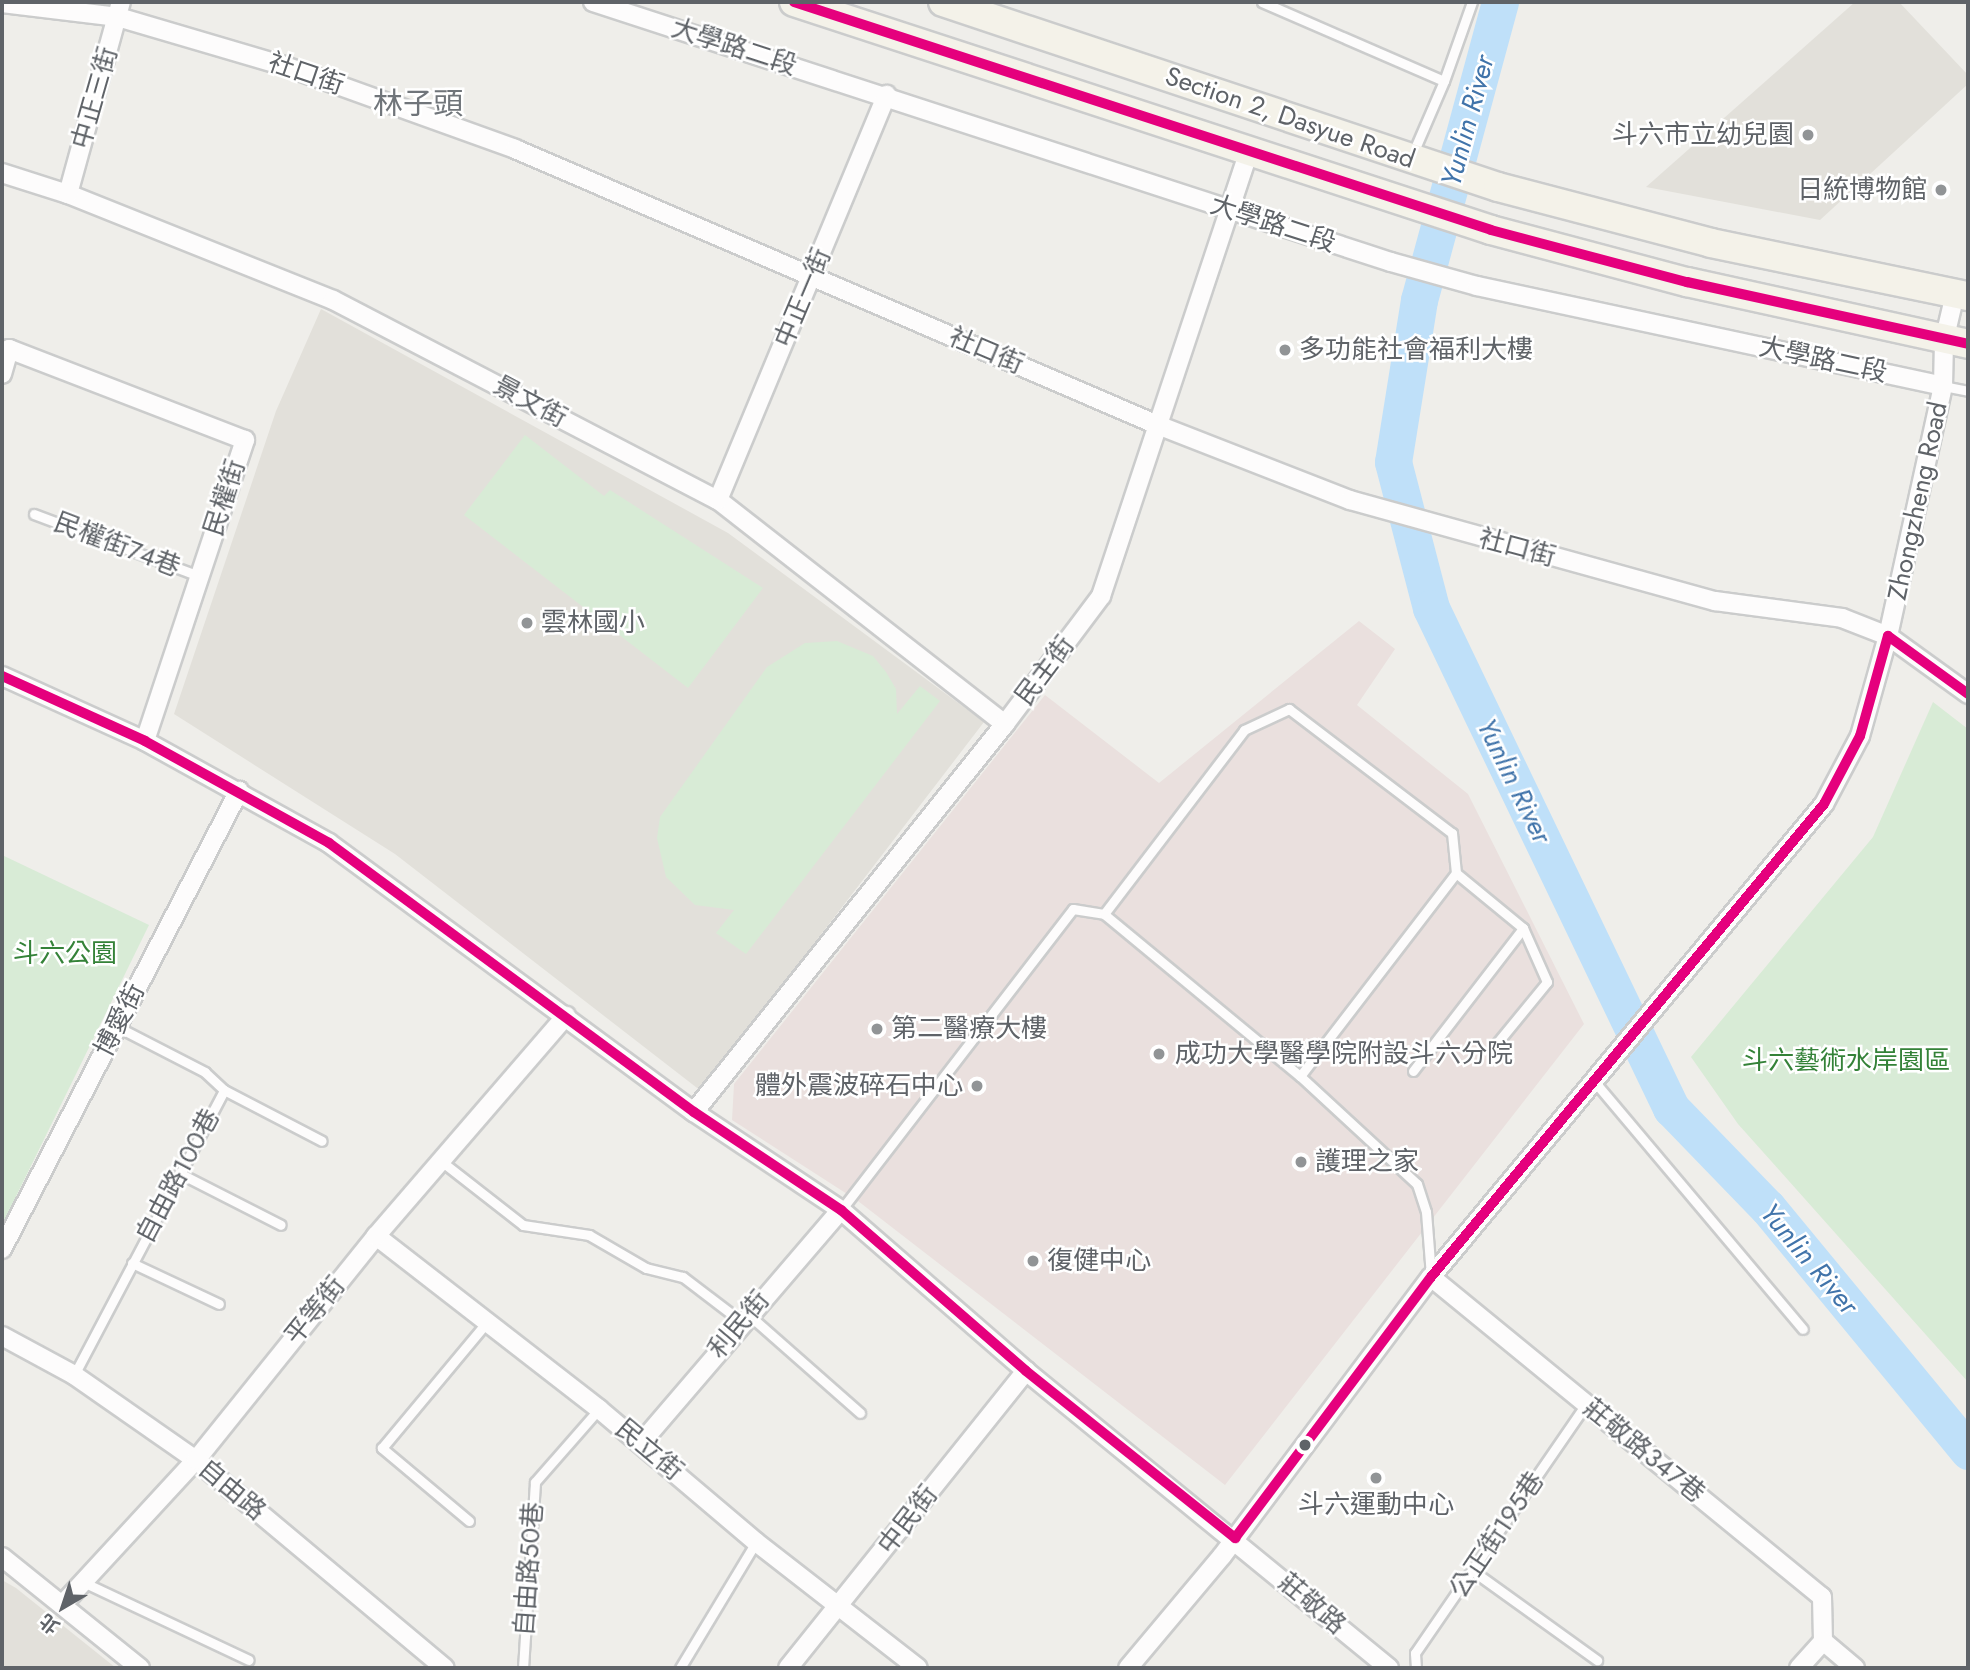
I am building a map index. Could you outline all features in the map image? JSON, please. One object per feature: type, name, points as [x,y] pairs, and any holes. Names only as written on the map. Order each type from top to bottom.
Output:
[{"type":"main road","name":"Section 2, Dasyue Road","points":[[794,2],[1491,230],[1687,282],[1956,343]]},
{"type":"main road","name":"Section 2, Dasyue Road","points":[[955,4],[1499,187],[1711,243],[1961,295]]},
{"type":"main road","points":[[1002,70],[1018,27]]},
{"type":"street","name":"大學路二段","points":[[593,2],[887,95],[1391,262],[1477,286],[1943,386]]},
{"type":"street","name":"社口街","points":[[2,3],[120,9],[285,66],[514,149],[1160,426],[1350,500],[1454,531],[1715,601],[1842,618],[1888,636],[1968,694]]},
{"type":"street","name":"中正三街","points":[[68,194],[120,9]]},
{"type":"street","name":"中正一街","points":[[718,500],[887,95]]},
{"type":"street","name":"民主街","points":[[694,1112],[1004,724],[1101,596],[1232,211],[1249,151]]},
{"type":"street","name":"景文街","points":[[2,173],[68,194],[333,300],[718,500],[1004,724]]},
{"type":"street","name":"Zhongzheng Road","points":[[1128,1668],[1235,1538],[1431,1277],[1824,804],[1860,736],[1888,636],[1943,386],[1956,343],[1961,295]]},
{"type":"street","name":"民權街","points":[[2,374],[9,349],[244,440],[145,741]]},
{"type":"street","name":"莊敬路","points":[[2,676],[145,741],[329,842],[694,1112],[841,1210],[1026,1371],[1235,1538],[1389,1668]]},
{"type":"street","name":"博愛街","points":[[2,1249],[239,791]]},
{"type":"street","name":"平等街","points":[[62,1605],[195,1460],[376,1236],[566,1016]]},
{"type":"street","name":"利民街","points":[[641,1443],[745,1318],[841,1210]]},
{"type":"street","name":"民立街","points":[[376,1236],[599,1409],[756,1542],[918,1668]]},
{"type":"street","name":"莊敬路347巷","points":[[1431,1277],[1822,1597],[1823,1641]]},
{"type":"street","name":"自由路","points":[[2,1337],[74,1374],[195,1460],[445,1668]]},
{"type":"street","name":"中民街","points":[[788,1668],[840,1607],[1026,1371]]},
{"type":"street","points":[[2,1556],[140,1668]]},
{"type":"street","points":[[1799,1668],[1823,1641],[1855,1668]]},
{"type":"lane","points":[[1262,2],[1444,81]]},
{"type":"lane","points":[[1417,160],[1472,2]]},
{"type":"lane","name":"大學路二段","points":[[1943,386],[1968,391]]},
{"type":"lane","name":"民權街74巷","points":[[34,514],[199,576]]},
{"type":"lane","points":[[1104,914],[1244,730],[1289,709],[1452,834],[1456,873],[1300,1076]]},
{"type":"lane","points":[[1456,873],[1523,928],[1547,982],[1497,1043]]},
{"type":"lane","points":[[841,1210],[1073,909],[1104,914],[1300,1076],[1417,1185],[1426,1212],[1431,1277]]},
{"type":"lane","points":[[1413,1070],[1523,928]]},
{"type":"lane","name":"自由路100巷","points":[[74,1374],[224,1090],[205,1072],[116,1026]]},
{"type":"lane","points":[[1592,1080],[1803,1329]]},
{"type":"lane","points":[[224,1090],[322,1141]]},
{"type":"lane","points":[[441,1161],[523,1226],[589,1234],[646,1268],[683,1277],[745,1318],[860,1413]]},
{"type":"lane","points":[[179,1173],[281,1226]]},
{"type":"lane","points":[[132,1263],[219,1304]]},
{"type":"lane","points":[[469,1521],[382,1448],[487,1322]]},
{"type":"lane","name":"公正街195巷","points":[[1416,1668],[1415,1653],[1586,1404]]},
{"type":"lane","name":"自由路50巷","points":[[523,1668],[535,1482],[599,1409]]},
{"type":"lane","points":[[680,1668],[756,1542]]},
{"type":"lane","points":[[1473,1571],[1597,1660]]},
{"type":"lane","points":[[83,1582],[249,1660]]},
{"type":"shaded area","name":"斗六市立幼兒園","points":[[1855,2],[1899,2],[1968,75],[1968,84],[1820,220],[1646,187]]},
{"type":"shaded area","name":"雲林國小","points":[[321,309],[728,533],[984,722],[701,1091],[395,854],[174,714],[276,411]]},
{"type":"shaded area","name":"成功大學醫學院附設斗六分院","points":[[1359,621],[1395,649],[1357,705],[1468,794],[1584,1024],[1225,1485],[858,1201],[732,1120],[734,1084],[1045,695],[1159,783]]},
{"type":"shaded area","points":[[2,1580],[16,1588],[116,1668],[2,1668]]},
{"type":"green space","points":[[525,435],[604,496],[610,490],[763,588],[688,688],[464,515]]},
{"type":"green space","points":[[837,641],[873,656],[896,689],[897,714],[920,686],[940,701],[746,954],[716,933],[734,910],[695,905],[666,877],[657,838],[660,817],[767,667],[805,643]]},
{"type":"green space","name":"斗六藝術水岸園區","points":[[1933,702],[1968,729],[1968,1382],[1738,1124],[1691,1057],[1873,837]]},
{"type":"green space","name":"斗六公園","points":[[2,855],[149,925],[2,1225]]},
{"type":"waterway","name":"Yunlin River","points":[[1500,2],[1419,300],[1393,462],[1431,608],[1671,1108],[1768,1208],[1968,1451]]},
{"type":"transit line","points":[[794,2],[1491,230],[1687,282],[1968,344]]},
{"type":"transit line","points":[[1888,636],[1968,694]]},
{"type":"transit line","points":[[1235,1538],[1431,1277],[1824,804],[1860,736],[1888,636]]},
{"type":"transit line","points":[[2,676],[145,741],[329,843],[694,1112],[841,1210],[1026,1371],[1235,1538]]},
{"type":"place","name":"斗六市立幼兒園","points":[[1808,135]]},
{"type":"place","name":"日統博物館","points":[[1941,190]]},
{"type":"place","name":"多功能社會福利大樓","points":[[1285,350]]},
{"type":"place","name":"雲林國小","points":[[527,623]]},
{"type":"place","name":"第二醫療大樓","points":[[877,1029]]},
{"type":"place","name":"成功大學醫學院附設斗六分院","points":[[1159,1054]]},
{"type":"place","name":"體外震波碎石中心","points":[[977,1086]]},
{"type":"place","name":"護理之家","points":[[1301,1162]]},
{"type":"place","name":"復健中心","points":[[1033,1261]]},
{"type":"place","name":"斗六運動中心","points":[[1376,1478]]},
{"type":"district","name":"林子頭","points":[[418,104]]}]
